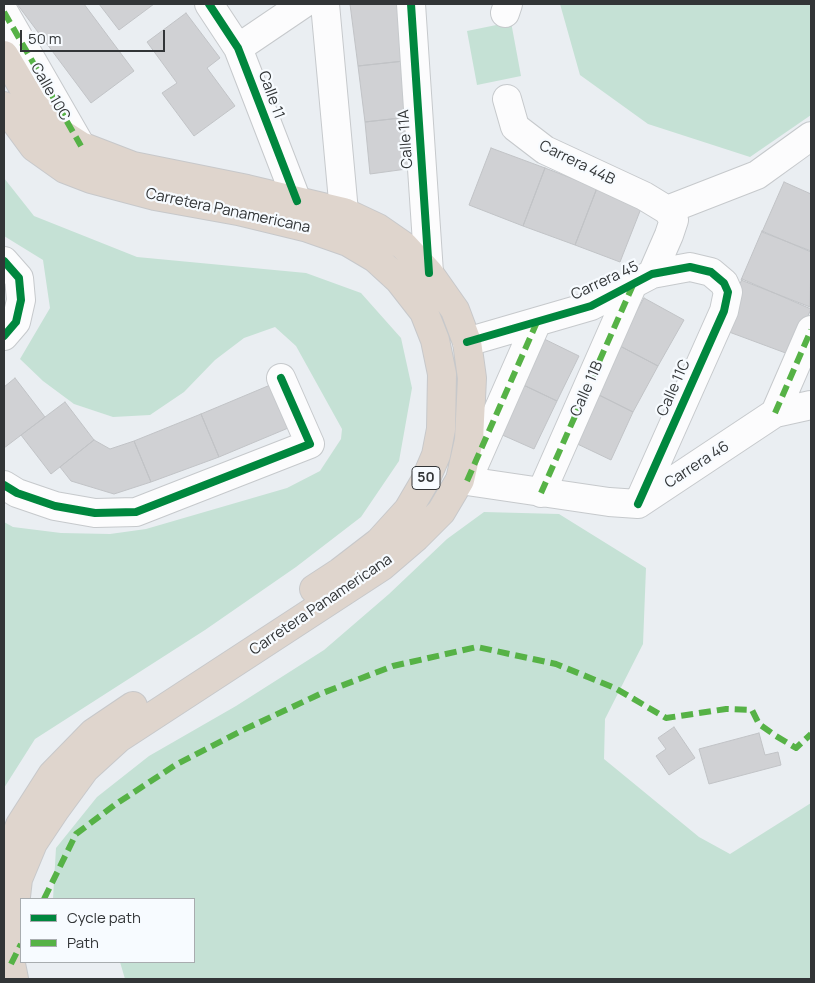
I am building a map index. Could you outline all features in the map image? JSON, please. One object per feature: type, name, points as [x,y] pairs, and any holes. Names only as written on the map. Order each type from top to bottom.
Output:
[{"type":"highway","name":"Carretera Panamericana","points":[[4,55],[33,104],[56,130],[80,146],[132,166],[344,212],[378,228],[404,246],[429,273],[455,310],[468,342],[472,378],[469,440],[464,480],[441,512],[416,537],[381,567],[119,738],[85,769],[33,843],[18,879],[11,964],[14,979]]},
{"type":"highway","name":"Carretera Panamericana","points":[[4,106],[34,147],[65,169],[91,179],[155,196],[238,211],[308,228],[348,242],[375,258],[399,280],[424,312],[435,340],[442,374],[441,429],[436,455],[408,510],[379,542],[340,572],[93,733],[52,775],[20,825],[10,855],[4,887]]},
{"type":"highway","points":[[4,854],[20,825]]},
{"type":"street","name":"Calle 11","points":[[209,4],[238,48],[297,201]]},
{"type":"street","points":[[238,48],[303,4]]},
{"type":"street","points":[[325,4],[344,212]]},
{"type":"street","name":"Calle 11A","points":[[411,4],[429,273]]},
{"type":"street","name":"Calle 10C","points":[[4,12],[80,146]]},
{"type":"street","name":"Carrera 44B","points":[[507,100],[515,127],[545,150],[644,196],[667,210]]},
{"type":"street","points":[[667,210],[756,175],[811,136]]},
{"type":"street","name":"Calle 11B","points":[[541,493],[643,279],[670,235],[674,220],[667,210]]},
{"type":"street","points":[[4,261],[19,278],[21,300],[16,322],[4,336]]},
{"type":"street","name":"Carrera 45","points":[[468,342],[592,306],[643,279],[690,267],[711,272],[724,283]]},
{"type":"street","name":"Calle 11C","points":[[638,504],[724,312],[728,292],[724,283]]},
{"type":"street","points":[[537,322],[464,480],[541,493],[638,504]]},
{"type":"street","points":[[775,413],[811,330]]},
{"type":"street","points":[[4,485],[17,493],[55,506],[95,513],[136,512],[310,444],[281,378]]},
{"type":"street","name":"Carrera 46","points":[[638,504],[775,413],[811,405]]},
{"type":"green space","points":[[560,4],[811,4],[811,115],[750,157],[648,124],[580,75]]},
{"type":"green space","points":[[511,22],[521,76],[477,85],[467,31]]},
{"type":"green space","points":[[4,178],[34,216],[137,257],[306,273],[361,293],[401,338],[412,388],[399,461],[361,517],[296,567],[205,630],[35,739],[4,788],[4,522],[13,527],[61,533],[110,534],[146,529],[287,488],[320,471],[341,439],[342,429],[296,346],[275,327],[244,338],[215,360],[184,392],[150,415],[113,417],[74,404],[43,381],[20,359],[50,308],[43,260],[4,236]]},
{"type":"green space","points":[[484,512],[559,514],[646,568],[643,644],[605,719],[604,759],[699,837],[730,854],[811,803],[811,979],[125,979],[120,963],[195,963],[195,898],[53,898],[56,848],[97,797],[149,756],[236,706],[324,650],[389,594],[447,539]]},
{"type":"building","points":[[17,4],[84,4],[134,71],[91,103]]},
{"type":"building","points":[[99,4],[154,4],[119,30]]},
{"type":"building","points":[[350,4],[398,4],[404,61],[358,66]]},
{"type":"building","points":[[186,13],[220,58],[207,68],[235,106],[194,136],[162,93],[177,83],[147,42]]},
{"type":"building","points":[[404,61],[409,117],[365,122],[358,66]]},
{"type":"building","points":[[409,117],[414,168],[370,174],[365,122]]},
{"type":"building","points":[[491,148],[545,168],[523,226],[469,205]]},
{"type":"building","points":[[545,168],[597,188],[575,245],[523,226]]},
{"type":"building","points":[[784,182],[811,194],[811,251],[762,232]]},
{"type":"building","points":[[597,188],[642,206],[620,262],[575,245]]},
{"type":"building","points":[[762,231],[811,252],[810,307],[741,280]]},
{"type":"building","points":[[742,279],[811,309],[791,355],[721,329]]},
{"type":"building","points":[[644,298],[684,320],[658,366],[618,345]]},
{"type":"building","points":[[536,335],[579,356],[557,401],[515,381]]},
{"type":"building","points":[[618,345],[658,366],[633,412],[593,392]]},
{"type":"building","points":[[15,378],[45,417],[4,448],[4,387]]},
{"type":"building","points":[[515,381],[557,401],[534,449],[491,430]]},
{"type":"building","points":[[275,383],[293,426],[219,457],[201,414]]},
{"type":"building","points":[[593,392],[633,412],[611,460],[569,440]]},
{"type":"building","points":[[65,402],[94,440],[51,474],[21,435]]},
{"type":"building","points":[[201,414],[219,457],[151,482],[134,441]]},
{"type":"building","points":[[94,440],[110,449],[134,441],[151,482],[114,494],[71,481],[60,467]]},
{"type":"building","points":[[674,727],[695,758],[669,775],[656,756],[666,749],[658,738]]},
{"type":"building","points":[[759,733],[765,755],[778,752],[781,765],[709,784],[699,749]]},
{"type":"marked path","points":[[4,12],[81,146]]},
{"type":"marked path","points":[[541,493],[633,285]]},
{"type":"marked path","points":[[467,481],[537,322]]},
{"type":"marked path","points":[[775,413],[811,330]]},
{"type":"marked path","points":[[44,898],[76,834],[116,804],[177,764],[243,730],[320,694],[393,666],[477,647],[556,664],[615,688],[666,718],[726,709],[752,710],[759,724],[796,748],[811,734]]},
{"type":"marked path","points":[[11,964],[20,946]]},
{"type":"cycle path","points":[[209,4],[238,48],[297,201]]},
{"type":"cycle path","points":[[411,4],[429,273]]},
{"type":"cycle path","points":[[4,261],[19,278],[21,300],[16,322],[4,336]]},
{"type":"cycle path","points":[[467,342],[591,306],[652,274],[690,267],[711,272],[724,283],[728,292],[724,311],[638,504]]},
{"type":"cycle path","points":[[4,485],[17,493],[55,506],[95,513],[136,512],[310,444],[281,378]]}]
